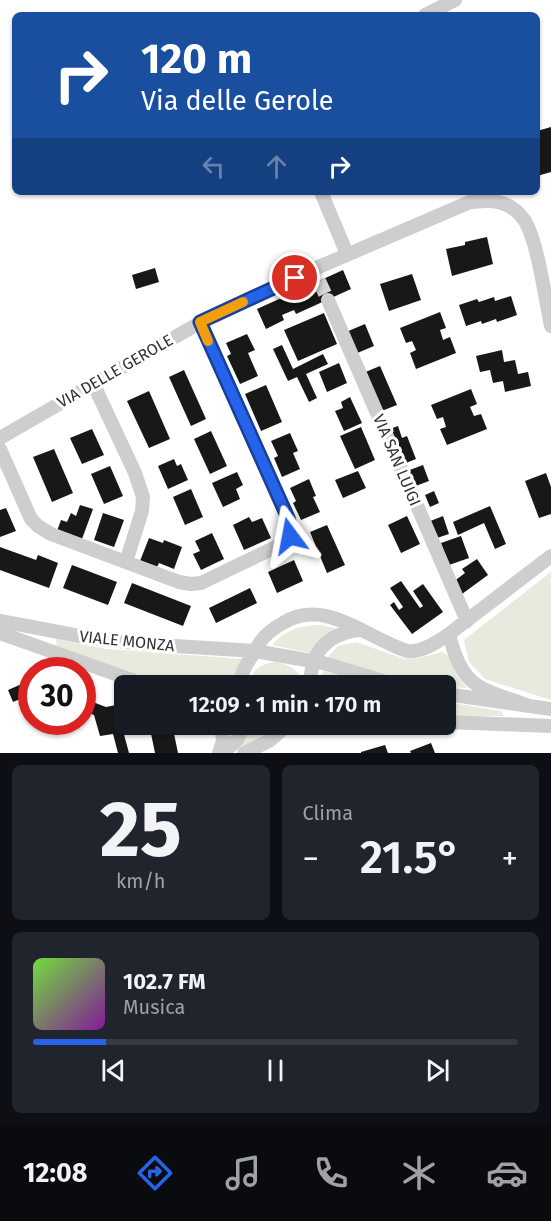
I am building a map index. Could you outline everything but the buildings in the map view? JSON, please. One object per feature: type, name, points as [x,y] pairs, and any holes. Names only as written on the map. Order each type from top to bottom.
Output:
[{"type":"street","points":[[431,12],[455,0]]},
{"type":"street","points":[[322,195],[347,254]]},
{"type":"street","name":"VIA DELLE GEROLE","points":[[0,438],[200,322],[317,275],[347,254],[470,202],[501,202],[522,216],[537,257],[551,326]]},
{"type":"street","name":"VIA SAN LUIGI","points":[[328,300],[467,621]]},
{"type":"street","points":[[0,449],[29,514],[38,526],[51,534],[185,584],[196,584],[285,542],[290,536],[290,525],[200,322]]},
{"type":"street","points":[[93,383],[135,473],[143,496],[142,512],[126,562]]},
{"type":"street","points":[[242,675],[244,668],[261,641],[284,622],[298,616],[330,615],[408,651],[431,645],[467,621],[551,556]]},
{"type":"street","name":"VIALE MONZA","points":[[0,621],[90,639],[255,651],[314,662],[361,675]]},
{"type":"street","points":[[311,675],[319,652],[344,632],[359,630]]},
{"type":"street","name":"VIALE MONZA","points":[[0,633],[118,675]]},
{"type":"street","points":[[449,634],[457,663],[468,678],[488,690],[528,706]]},
{"type":"street","points":[[456,695],[551,709]]},
{"type":"street","points":[[456,722],[551,726]]},
{"type":"street","points":[[221,753],[222,735]]},
{"type":"street","points":[[221,753],[237,740],[239,735]]},
{"type":"street","points":[[244,753],[276,735]]},
{"type":"shaded area","points":[[551,572],[551,700],[485,679],[469,662],[464,640]]},
{"type":"shaded area","points":[[321,625],[338,629],[315,654],[272,645],[294,629]]},
{"type":"shaded area","points":[[56,639],[106,649],[243,659],[237,675],[137,675],[96,662],[96,657],[82,657],[57,649]]},
{"type":"shaded area","points":[[356,642],[405,659],[442,652],[449,656],[457,675],[467,688],[456,687],[456,675],[388,675],[327,658],[338,646]]},
{"type":"shaded area","points":[[276,662],[286,665],[294,669],[298,675],[252,675],[257,668]]},
{"type":"shaded area","points":[[323,671],[338,675],[322,675]]},
{"type":"shaded area","points":[[456,704],[501,711],[504,716],[456,716]]},
{"type":"shaded area","points":[[246,735],[266,735],[257,741],[243,746]]},
{"type":"tunnel","points":[[319,281],[328,300]]},
{"type":"slow traffic","points":[[208,341],[200,322],[243,302]]},
{"type":"route","points":[[290,536],[288,518],[200,322],[295,278]]}]
